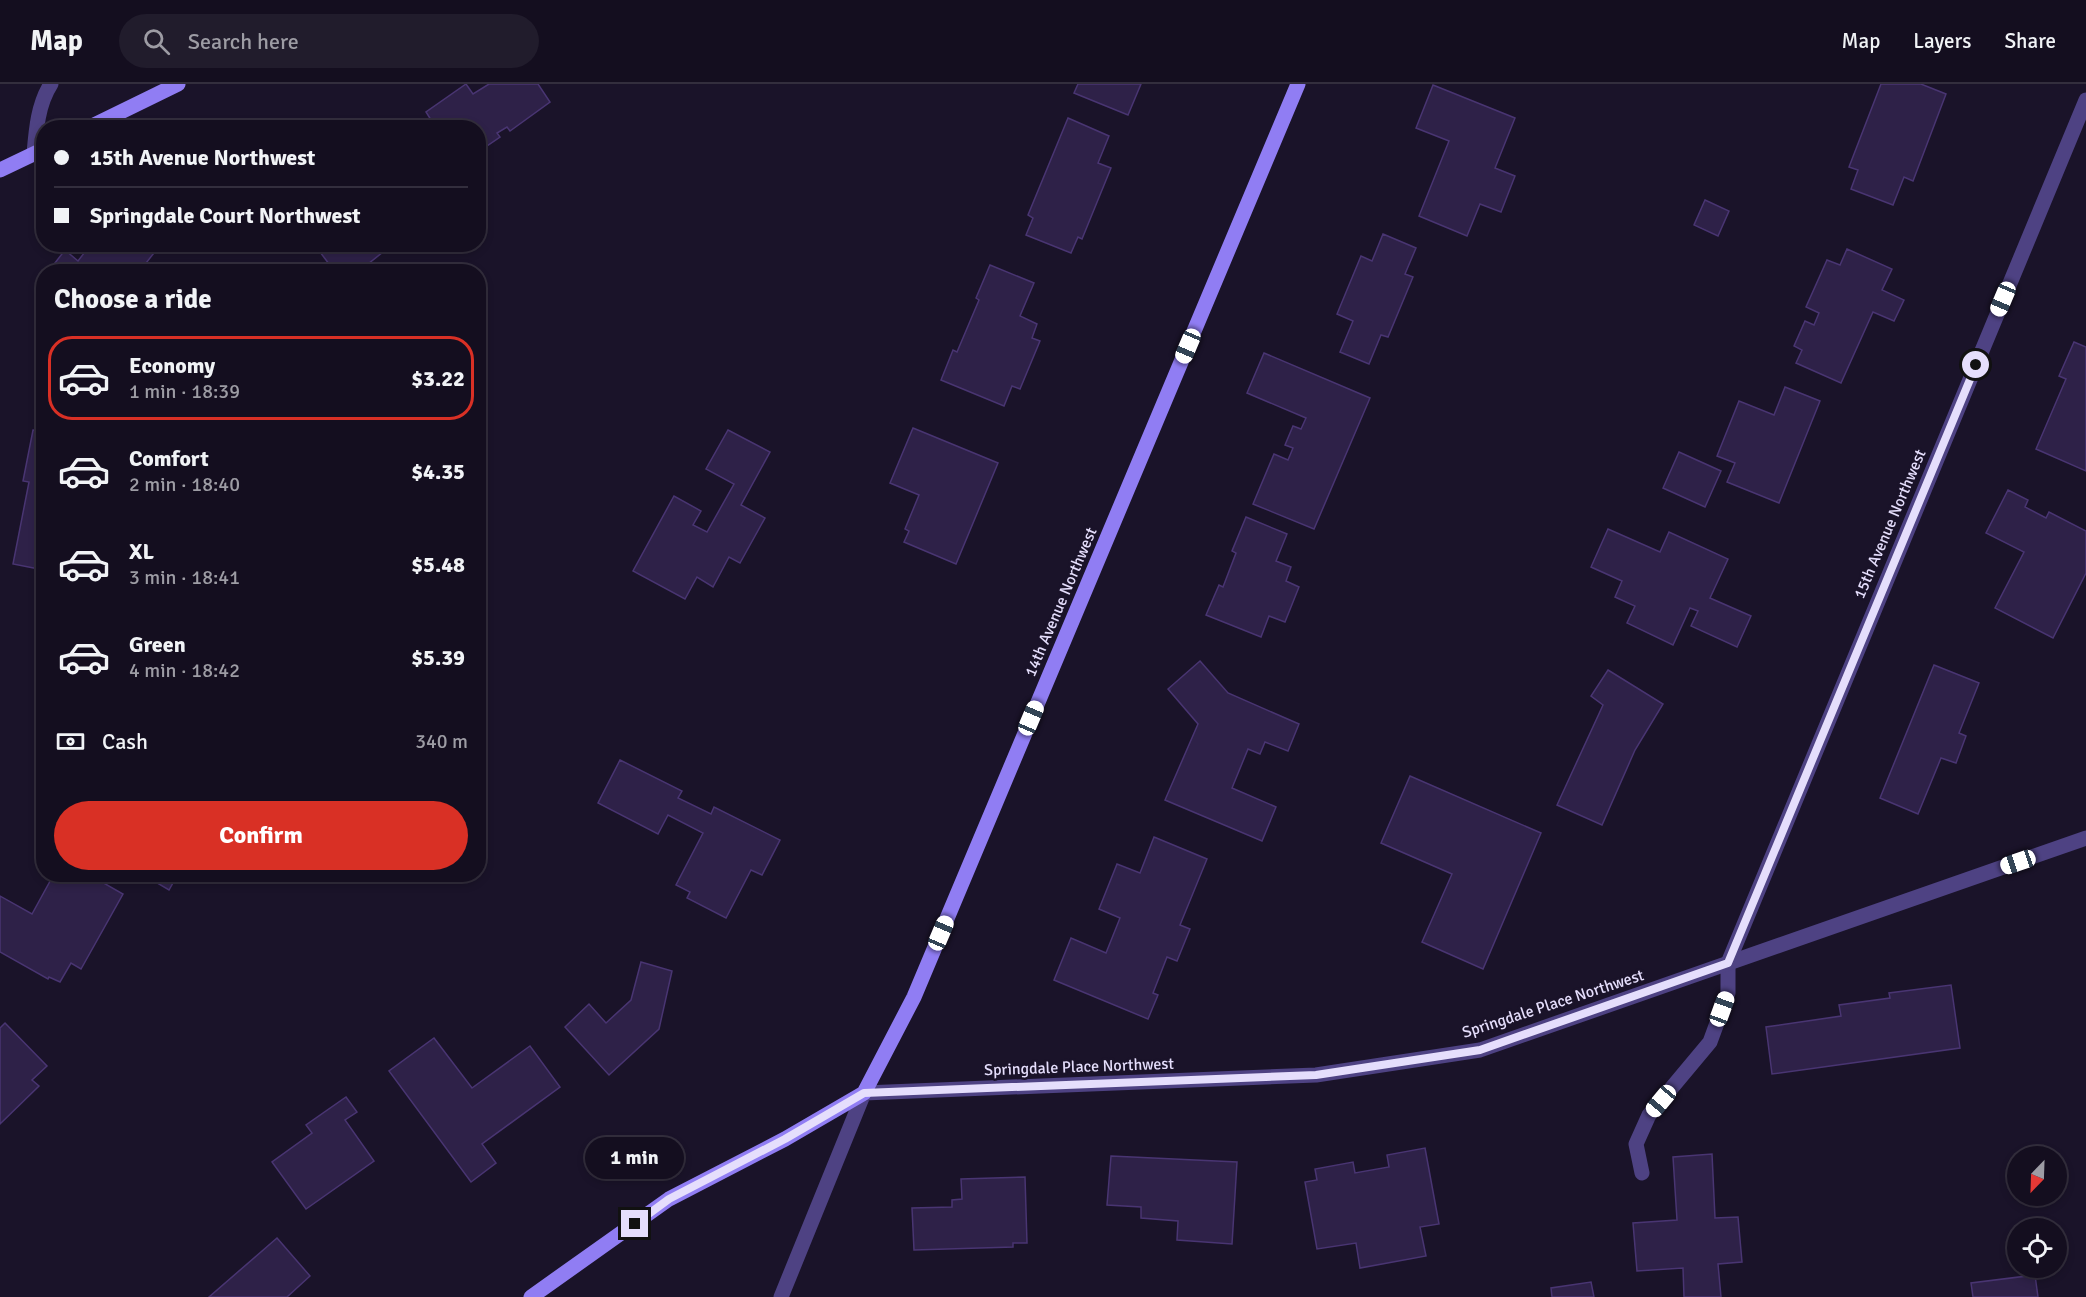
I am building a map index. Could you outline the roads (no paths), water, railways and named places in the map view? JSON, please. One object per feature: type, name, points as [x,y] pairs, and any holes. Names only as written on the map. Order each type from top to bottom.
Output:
[{"type":"street","points":[[37,120],[51,84]]},
{"type":"street","points":[[104,120],[178,84]]},
{"type":"street","name":"14th Avenue Northwest","points":[[781,1297],[864,1093],[914,997],[1298,84]]},
{"type":"street","name":"15th Avenue Northwest","points":[[1728,963],[2086,100]]},
{"type":"street","points":[[0,170],[36,152]]},
{"type":"street","name":"Springdale Place Northwest","points":[[864,1093],[1316,1075],[1480,1050],[2086,841]]},
{"type":"street","points":[[1642,1173],[1636,1144],[1649,1115],[1710,1042],[1728,993],[1728,963]]},
{"type":"street","points":[[531,1297],[669,1199],[785,1139],[864,1093]]}]
